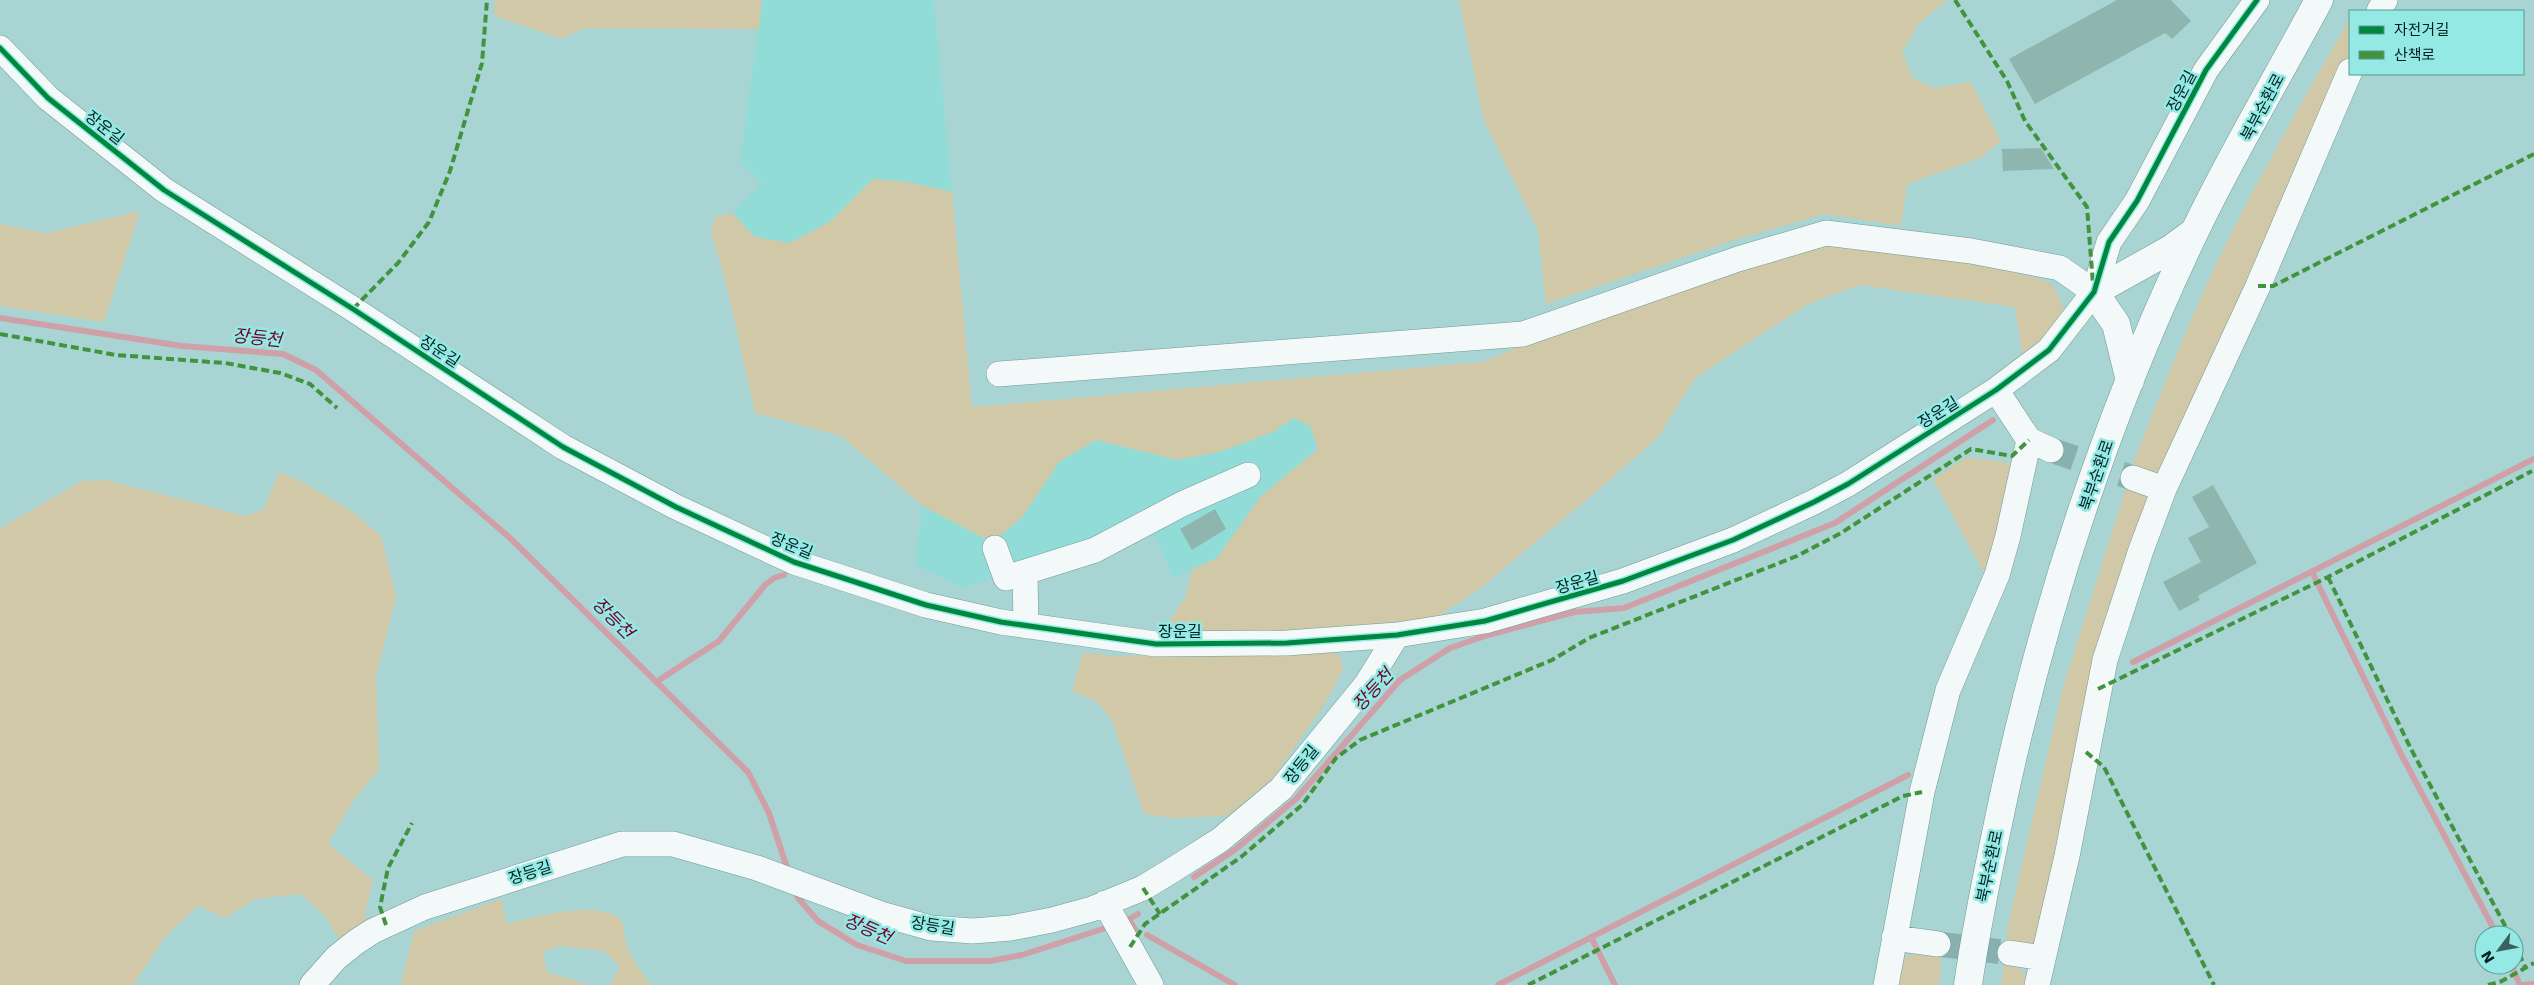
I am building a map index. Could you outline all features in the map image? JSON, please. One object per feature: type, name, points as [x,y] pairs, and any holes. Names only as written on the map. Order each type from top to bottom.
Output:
[{"type":"main road","name":"북부순환로","points":[[1968,985],[1975,936],[2003,799],[2039,648],[2096,471],[2130,380],[2194,232],[2319,0]]},
{"type":"main road","points":[[2130,380],[2116,324],[2094,292],[2171,249],[2194,232]]},
{"type":"street","name":"장운길","points":[[0,48],[48,98],[164,190],[353,309],[564,447],[676,507],[794,562],[926,605],[1026,626],[1156,644],[1287,643],[1397,635],[1485,621],[1623,582],[1733,540],[1848,484],[1996,390],[2049,350],[2094,292],[2108,242],[2137,201],[2206,70],[2257,0]]},
{"type":"street","points":[[2037,985],[2067,856],[2105,660],[2164,489],[2258,286],[2349,73]]},
{"type":"street","points":[[999,374],[1523,334],[1738,259],[1826,233],[1971,251],[2060,268],[2094,292]]},
{"type":"street","points":[[1886,985],[1922,792],[1948,690],[1997,574],[2008,536],[2040,445],[1996,390]]},
{"type":"street","points":[[994,548],[1006,578],[1024,574],[1095,550],[1182,504],[1248,475]]},
{"type":"street","points":[[2133,478],[2164,489]]},
{"type":"street","points":[[1024,574],[1026,626]]},
{"type":"street","name":"장등길","points":[[312,985],[336,958],[372,931],[425,907],[598,850],[622,844],[673,844],[757,868],[881,914],[922,926],[973,931],[1011,928],[1052,920],[1113,917],[1143,888],[1220,840],[1282,789],[1366,684],[1397,635]]},
{"type":"street","points":[[1113,917],[1151,985]]},
{"type":"street","points":[[1894,938],[1938,944]]},
{"type":"street","points":[[2010,953],[2044,958]]},
{"type":"shaded area","points":[[494,0],[762,0],[759,29],[584,28],[562,39],[495,16]]},
{"type":"shaded area","points":[[762,0],[934,0],[952,192],[907,182],[873,179],[831,221],[790,243],[755,237],[732,213],[762,183],[740,162]]},
{"type":"shaded area","points":[[1459,0],[1947,0],[1919,23],[1902,52],[1912,77],[1933,88],[1971,82],[2001,141],[1980,158],[1907,184],[1901,226],[1824,214],[1732,241],[1546,304],[1538,230],[1484,121]]},
{"type":"shaded area","points":[[2349,20],[2349,58],[2323,113],[2170,464],[2152,475],[2131,469],[2173,364],[2218,260],[2265,168]]},
{"type":"shaded area","points":[[873,179],[907,182],[952,192],[972,407],[1483,362],[1525,344],[1741,269],[1827,244],[1970,262],[2042,279],[2055,287],[2064,310],[2061,324],[2023,360],[2015,307],[1860,285],[1808,304],[1695,378],[1659,436],[1603,486],[1478,590],[1429,622],[1397,630],[1160,635],[1185,598],[1193,569],[1217,558],[1261,496],[1318,449],[1310,426],[1294,418],[1271,433],[1219,452],[1178,460],[1096,440],[1059,462],[1023,516],[999,537],[982,537],[923,506],[841,436],[755,413],[727,287],[711,231],[715,217],[732,213],[755,237],[790,243],[831,221]]},
{"type":"shaded area","points":[[140,211],[104,322],[0,306],[0,224],[47,233]]},
{"type":"shaded area","points":[[1294,418],[1310,426],[1318,449],[1261,496],[1217,558],[1173,578],[1147,518],[1012,568],[999,537],[1023,516],[1059,461],[1096,440],[1178,460],[1271,433]]},
{"type":"shaded area","points":[[1967,457],[2010,463],[2017,469],[1989,582],[1933,479]]},
{"type":"shaded area","points":[[279,472],[305,483],[354,513],[381,536],[396,596],[376,677],[379,770],[353,801],[328,844],[373,880],[365,913],[366,922],[351,929],[339,939],[326,917],[301,894],[255,899],[225,918],[198,906],[165,937],[133,985],[0,985],[0,528],[82,481],[106,480],[246,516],[264,509]]},
{"type":"shaded area","points":[[2127,485],[2145,494],[2150,512],[2035,946],[2005,950],[2008,925],[2063,687]]},
{"type":"shaded area","points":[[923,506],[982,537],[993,578],[963,588],[917,566],[917,545]]},
{"type":"shaded area","points":[[1083,652],[1113,656],[1334,652],[1341,658],[1343,669],[1325,704],[1272,779],[1227,816],[1172,818],[1144,814],[1112,720],[1097,702],[1072,691]]},
{"type":"shaded area","points":[[501,899],[507,924],[569,911],[603,911],[615,916],[623,924],[625,941],[631,954],[651,985],[610,985],[620,967],[604,951],[560,946],[543,952],[547,972],[589,985],[401,985],[414,931]]},
{"type":"shaded area","points":[[1928,950],[1942,951],[1939,985],[1892,985],[1895,966],[1907,956]]},
{"type":"shaded area","points":[[2004,963],[2020,969],[2025,975],[2027,985],[2001,985]]},
{"type":"building","points":[[2117,0],[2171,0],[2191,21],[2172,39],[2165,33],[2035,104],[2009,59]]},
{"type":"building","points":[[2041,148],[2054,169],[2003,171],[2002,149]]},
{"type":"building","points":[[2213,485],[2257,563],[2198,596],[2200,600],[2179,611],[2163,582],[2201,562],[2188,538],[2209,527],[2192,497]]},
{"type":"building","points":[[1215,509],[1226,529],[1192,550],[1180,529]]},
{"type":"waterway","name":"장등천","points":[[0,318],[182,346],[283,354],[316,370],[510,538],[748,772],[769,813],[789,874]]},
{"type":"waterway","name":"장등천","points":[[1194,877],[1236,849],[1296,799],[1400,680],[1450,648],[1488,635],[1574,612],[1624,608],[1835,523],[1993,420]]},
{"type":"waterway","points":[[2133,662],[2534,459]]},
{"type":"waterway","points":[[2312,572],[2401,754],[2492,925]]},
{"type":"waterway","points":[[656,682],[719,641],[765,585],[774,578],[784,575]]},
{"type":"waterway","points":[[1498,985],[1908,775]]},
{"type":"waterway","name":"장등천","points":[[795,890],[798,898],[818,921],[857,945],[906,961],[990,961],[1022,955],[1112,926]]},
{"type":"waterway","name":"장등천","points":[[1122,923],[1138,914]]},
{"type":"waterway","points":[[1129,920],[1135,929]]},
{"type":"waterway","points":[[1147,935],[1235,985]]},
{"type":"waterway","points":[[1591,937],[1615,985]]},
{"type":"waterway","points":[[2516,975],[2520,985]]},
{"type":"waterway","points":[[2523,985],[2534,984]]},
{"type":"tunnel","points":[[2051,450],[2133,478]]},
{"type":"tunnel","points":[[1938,944],[2010,953]]},
{"type":"marked path","points":[[353,309],[398,263],[429,222],[450,171],[482,63],[487,0]]},
{"type":"marked path","points":[[1955,0],[2007,81],[2025,121],[2087,207],[2093,284]]},
{"type":"marked path","points":[[2258,286],[2273,286],[2534,154]]},
{"type":"marked path","points":[[0,334],[116,355],[225,363],[280,373],[310,384],[337,408]]},
{"type":"marked path","points":[[1130,947],[1145,924],[1241,857],[1302,805],[1336,758],[1360,740],[1552,660],[1589,638],[1797,556],[1841,533],[1971,449],[2012,456],[2029,440]]},
{"type":"marked path","points":[[2098,689],[2328,577],[2532,471]]},
{"type":"marked path","points":[[2328,577],[2411,749],[2505,925]]},
{"type":"marked path","points":[[2086,752],[2104,767],[2214,985]]},
{"type":"marked path","points":[[1528,985],[1903,796],[1922,792]]},
{"type":"marked path","points":[[386,925],[380,907],[388,868],[412,823]]},
{"type":"marked path","points":[[1143,888],[1160,914]]},
{"type":"marked path","points":[[2488,985],[2502,981],[2534,963]]},
{"type":"cycle path","points":[[0,48],[48,98],[164,190],[353,309],[563,447],[676,507],[794,562],[926,605],[1001,622],[1156,644],[1287,643],[1397,635],[1485,621],[1623,581],[1733,540],[1814,502],[1848,484],[1996,390],[2049,350],[2094,292],[2109,242],[2137,201],[2206,70],[2257,0]]}]
